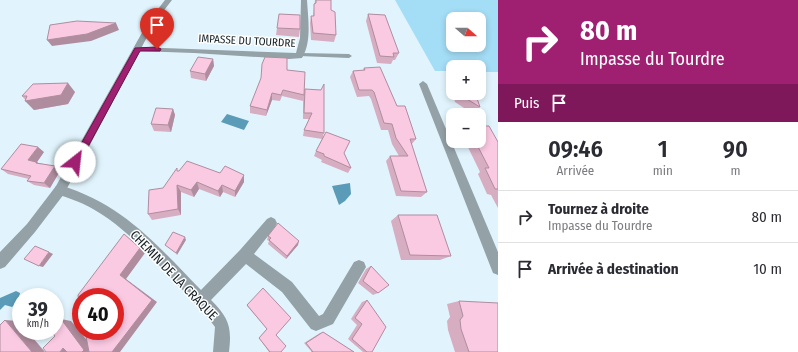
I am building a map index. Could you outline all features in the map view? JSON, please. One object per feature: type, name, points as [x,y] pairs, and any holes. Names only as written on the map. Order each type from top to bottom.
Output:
[{"type":"street","points":[[0,262],[31,228],[60,190],[157,14],[169,0]]},
{"type":"street","name":"IMPASSE DU TOURDRE","points":[[137,49],[185,49],[289,56],[301,54],[303,45],[304,0]]},
{"type":"street","points":[[423,84],[498,268]]},
{"type":"street","name":"CHEMIN DE LA CRAQUE","points":[[60,190],[96,205],[121,221],[148,244],[222,324],[223,338],[221,352]]},
{"type":"street","points":[[201,300],[245,255],[271,223]]},
{"type":"street","points":[[245,255],[287,287],[316,324],[328,319],[359,267]]},
{"type":"lane","points":[[301,54],[349,56]]},
{"type":"shaded area","points":[[395,0],[498,0],[498,72],[486,72],[486,60],[446,60],[446,71],[435,71]]},
{"type":"shaded area","points":[[227,114],[249,121],[244,130],[221,122]]},
{"type":"shaded area","points":[[350,183],[351,194],[339,205],[332,186]]},
{"type":"shaded area","points":[[12,293],[12,307],[5,305],[0,310],[0,298]]},
{"type":"building","points":[[316,0],[331,0],[331,10],[335,12],[336,35],[313,33],[311,16],[314,16],[314,4],[316,3]]},
{"type":"building","points":[[279,14],[300,15],[300,29],[277,28]]},
{"type":"building","points":[[368,14],[385,15],[399,53],[393,53],[394,57],[380,56]]},
{"type":"building","points":[[77,21],[116,23],[87,34],[47,40],[50,25]]},
{"type":"building","points":[[198,57],[213,59],[205,74],[190,71]]},
{"type":"building","points":[[265,57],[287,58],[287,70],[305,72],[304,95],[283,90],[281,95],[272,93],[267,110],[250,106],[261,78],[262,64]]},
{"type":"building","points":[[380,67],[397,106],[405,106],[416,139],[410,139],[427,192],[401,191],[390,156],[408,156],[396,138],[392,124],[384,123],[374,92],[372,90],[359,90],[353,71],[365,70],[364,68]]},
{"type":"building","points":[[68,83],[61,95],[25,101],[27,96],[22,96],[33,84]]},
{"type":"building","points":[[324,84],[324,133],[304,130],[312,113],[304,113],[305,89],[321,90]]},
{"type":"building","points":[[468,100],[478,100],[480,107]]},
{"type":"building","points":[[156,108],[173,109],[168,125],[151,124]]},
{"type":"building","points":[[486,126],[489,126],[498,142],[498,189],[495,189],[485,168],[489,168],[479,148],[486,148]]},
{"type":"building","points":[[326,132],[350,141],[344,153],[351,168],[316,151]]},
{"type":"building","points":[[21,144],[38,147],[28,160],[55,166],[44,183],[27,181],[31,176],[1,169]]},
{"type":"building","points":[[187,161],[220,173],[225,166],[244,175],[235,191],[222,185],[218,191],[197,182],[191,190],[177,185],[178,209],[148,214],[149,190],[163,188],[177,168],[177,171],[179,171]]},
{"type":"building","points":[[398,215],[437,215],[451,256],[410,255]]},
{"type":"building","points":[[278,223],[299,241],[287,256],[269,240],[271,238],[268,236]]},
{"type":"building","points":[[173,232],[185,237],[176,253],[165,245]]},
{"type":"building","points":[[124,234],[140,248],[120,275],[152,300],[124,336],[124,288],[83,288]]},
{"type":"building","points":[[35,246],[49,252],[39,266],[24,259]]},
{"type":"building","points":[[371,266],[389,285],[378,293],[363,281]]},
{"type":"building","points":[[263,288],[291,318],[276,335],[286,346],[281,352],[270,352],[259,338],[267,329],[247,305]]},
{"type":"building","points":[[367,300],[386,327],[372,352],[367,352],[352,339],[362,324],[355,318]]},
{"type":"building","points":[[459,301],[498,303],[498,352],[469,352],[461,329],[460,320],[463,316]]},
{"type":"building","points":[[5,320],[12,328],[12,340],[22,340],[32,352],[0,352],[0,325]]},
{"type":"building","points":[[64,323],[72,334],[72,340],[77,340],[84,350],[82,352],[67,352],[63,348],[60,352],[46,352],[43,348],[51,340],[64,340]]},
{"type":"building","points":[[323,332],[354,352],[313,352],[306,343]]},
{"type":"building","points":[[87,340],[121,340],[112,352],[89,352]]},
{"type":"route","points":[[75,162],[137,49],[157,49]]}]
